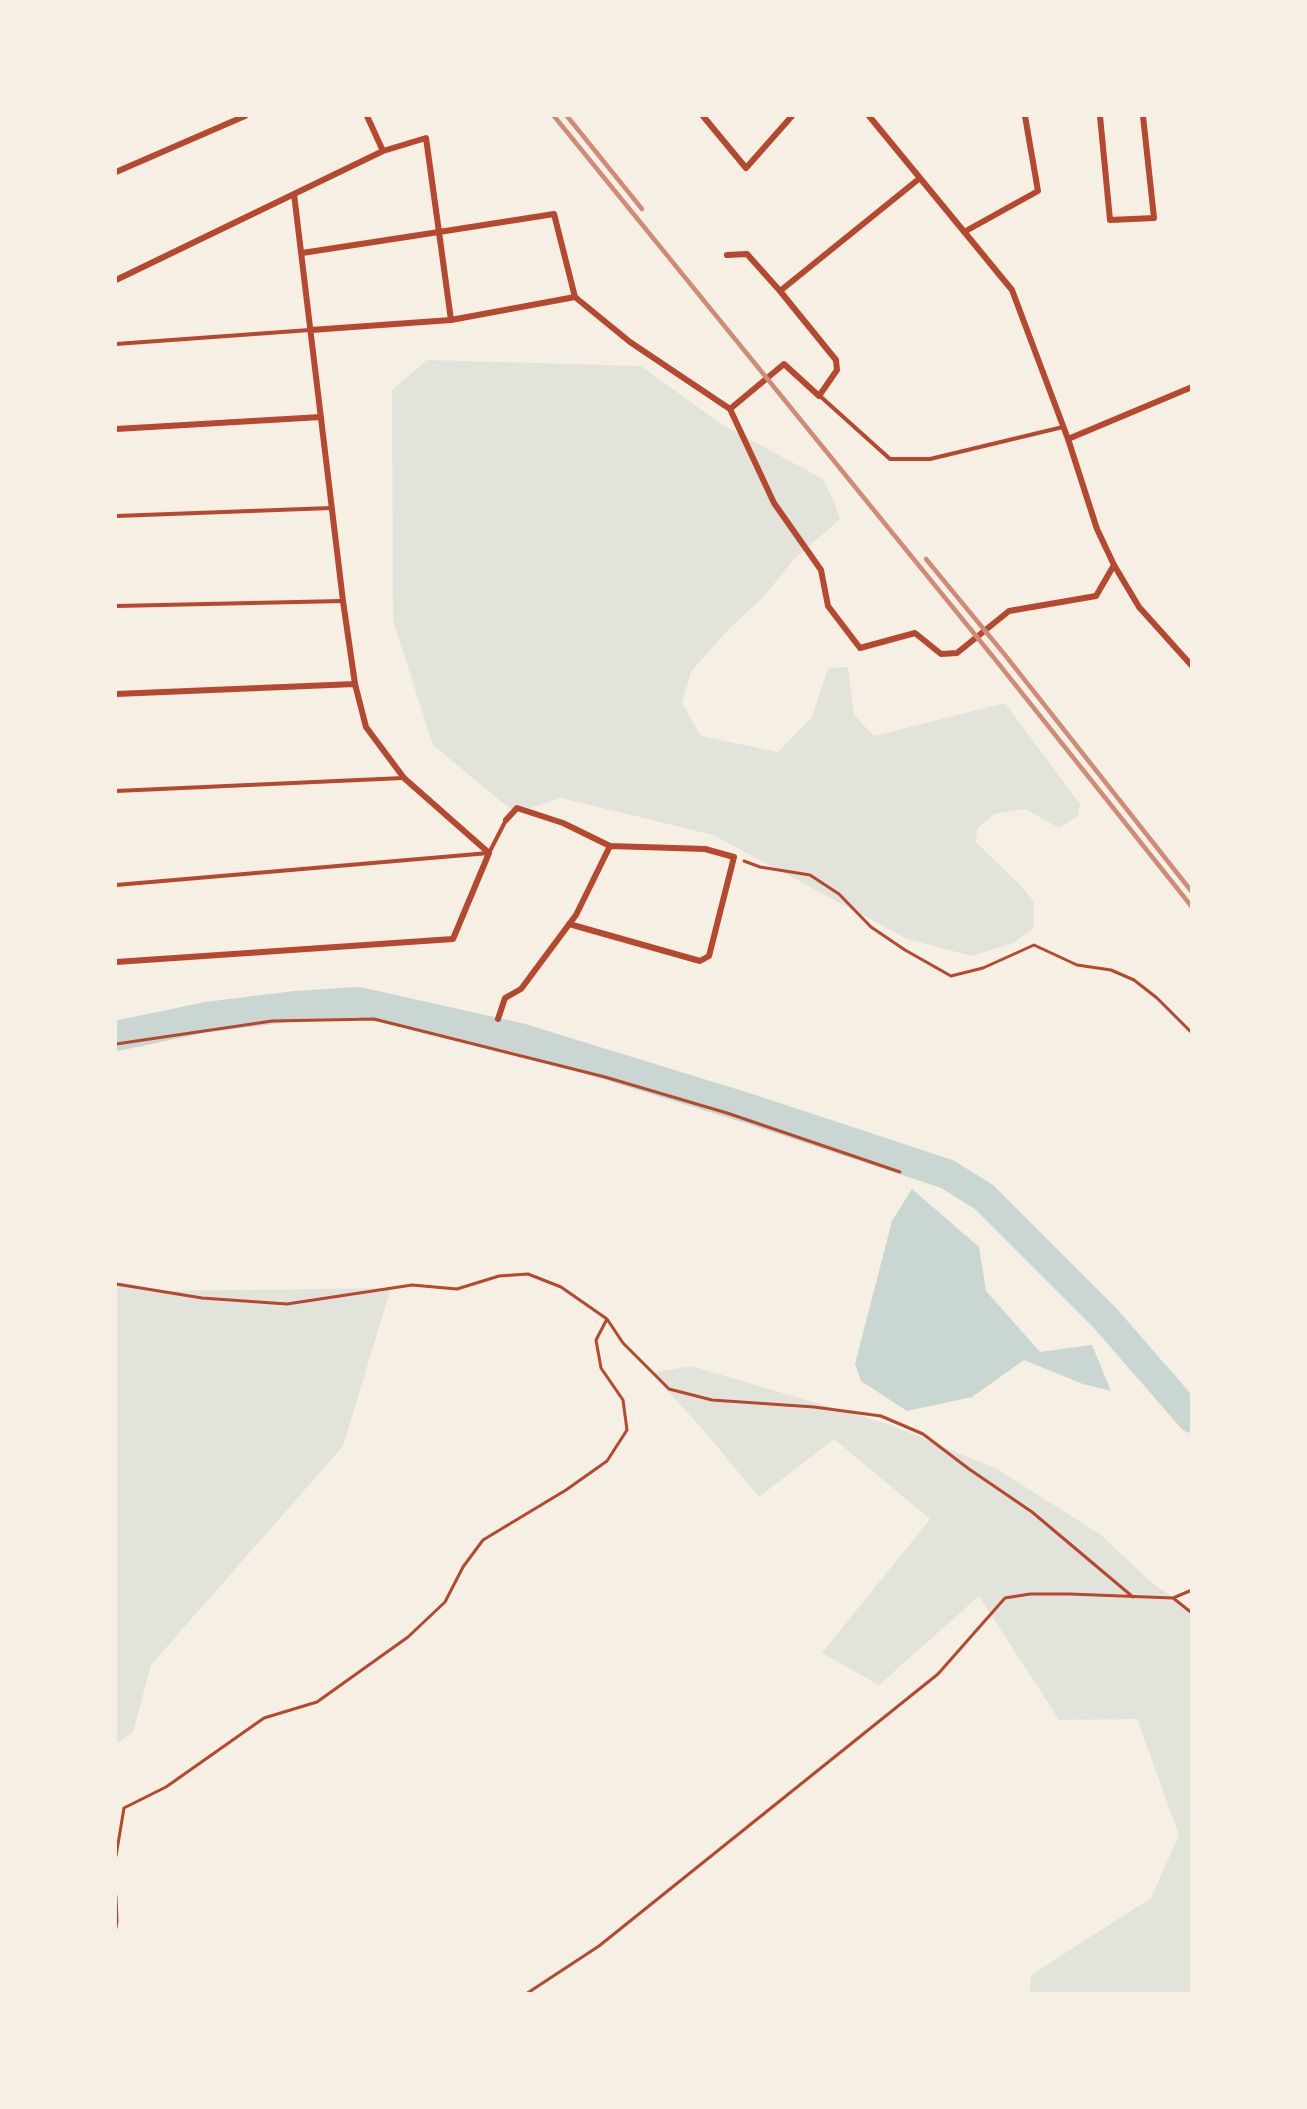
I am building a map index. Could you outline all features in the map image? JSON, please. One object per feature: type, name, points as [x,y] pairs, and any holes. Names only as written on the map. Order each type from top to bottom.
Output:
[{"type":"street","points":[[116,172],[245,116]]},
{"type":"street","points":[[367,116],[383,151]]},
{"type":"street","points":[[703,116],[746,168],[792,116]]},
{"type":"street","points":[[868,116],[1011,290],[1068,438],[1096,530],[1139,607],[1191,666]]},
{"type":"street","points":[[964,232],[1038,192],[1025,116]]},
{"type":"street","points":[[1100,116],[1110,220],[1154,218],[1143,116]]},
{"type":"street","points":[[116,280],[383,151],[426,138],[451,320]]},
{"type":"street","points":[[780,291],[920,178]]},
{"type":"street","points":[[116,962],[453,939],[489,853],[404,778],[366,727],[355,684],[343,601],[294,194]]},
{"type":"street","points":[[302,253],[554,214],[575,297],[630,342],[730,409],[774,504],[821,570],[828,606],[860,648],[915,633],[941,654],[957,653],[1010,611],[1096,596],[1114,565]]},
{"type":"street","points":[[727,255],[747,254],[836,360],[837,370],[819,396],[784,364],[730,409]]},
{"type":"street","points":[[311,330],[451,320],[575,297]]},
{"type":"street","points":[[1068,438],[1191,387]]},
{"type":"street","points":[[116,429],[321,417]]},
{"type":"street","points":[[116,694],[355,684]]},
{"type":"street","points":[[506,820],[517,808],[563,823],[610,846],[705,849],[734,857],[709,956],[700,961],[569,924]]},
{"type":"street","points":[[498,1019],[505,998],[521,989],[576,915],[610,846]]},
{"type":"lane","points":[[116,344],[311,330]]},
{"type":"lane","points":[[819,396],[890,459],[930,459],[1064,427]]},
{"type":"lane","points":[[116,516],[332,508]]},
{"type":"lane","points":[[116,606],[343,601]]},
{"type":"lane","points":[[116,792],[404,778]]},
{"type":"lane","points":[[116,885],[489,853],[506,820]]},
{"type":"path","points":[[734,857],[760,867],[810,875],[839,894],[871,927],[905,950],[951,976],[982,968],[1034,945],[1077,965],[1111,970],[1134,980],[1157,998],[1191,1033]]},
{"type":"path","points":[[116,1044],[272,1021],[374,1019],[605,1077],[727,1113],[900,1172]]},
{"type":"path","points":[[116,1284],[202,1298],[287,1304],[412,1285],[457,1289],[499,1276],[528,1274],[561,1287],[607,1319],[623,1343],[669,1389],[712,1400],[814,1407],[882,1416],[923,1434],[1032,1512],[1133,1598]]},
{"type":"path","points":[[116,1856],[124,1808],[166,1787],[264,1718],[317,1702],[390,1650],[408,1637],[445,1602],[463,1567],[483,1540],[566,1490],[607,1461],[627,1430],[623,1400],[601,1368],[596,1340],[607,1319]]},
{"type":"path","points":[[525,1994],[599,1946],[938,1674],[1005,1598],[1030,1594],[1173,1598],[1191,1590]]},
{"type":"path","points":[[1173,1598],[1191,1613]]},
{"type":"path","points":[[116,1896],[116,1928]]},
{"type":"shaded area","points":[[427,360],[641,366],[721,424],[823,479],[840,519],[793,560],[766,594],[725,633],[691,672],[682,703],[701,736],[778,752],[812,717],[828,668],[848,667],[854,715],[874,736],[1005,703],[1080,804],[1078,816],[1059,828],[1025,809],[994,814],[977,829],[976,842],[1023,888],[1034,902],[1034,928],[1013,943],[972,956],[907,939],[713,835],[561,798],[515,813],[433,745],[393,621],[392,390]]},
{"type":"shaded area","points":[[912,1189],[979,1247],[986,1291],[1040,1352],[1092,1345],[1111,1391],[1083,1384],[1024,1360],[972,1397],[907,1411],[861,1381],[855,1364],[892,1221]]},
{"type":"shaded area","points":[[116,1281],[162,1291],[391,1288],[343,1446],[151,1665],[133,1732],[116,1744]]},
{"type":"shaded area","points":[[691,1366],[891,1425],[997,1469],[1101,1535],[1152,1583],[1191,1610],[1191,1993],[1030,1993],[1031,1975],[1151,1898],[1179,1835],[1137,1719],[1059,1720],[979,1596],[879,1685],[822,1653],[930,1519],[834,1439],[759,1497],[699,1425],[651,1373]]},
{"type":"waterway","points":[[116,1036],[207,1017],[296,1006],[358,1002],[523,1039],[744,1107],[947,1174],[984,1197],[1105,1318],[1192,1418]]},
{"type":"railway","points":[[554,116],[998,663],[1192,907]]},
{"type":"railway","points":[[567,116],[642,209]]},
{"type":"railway","points":[[926,559],[1005,655],[1192,892]]}]
